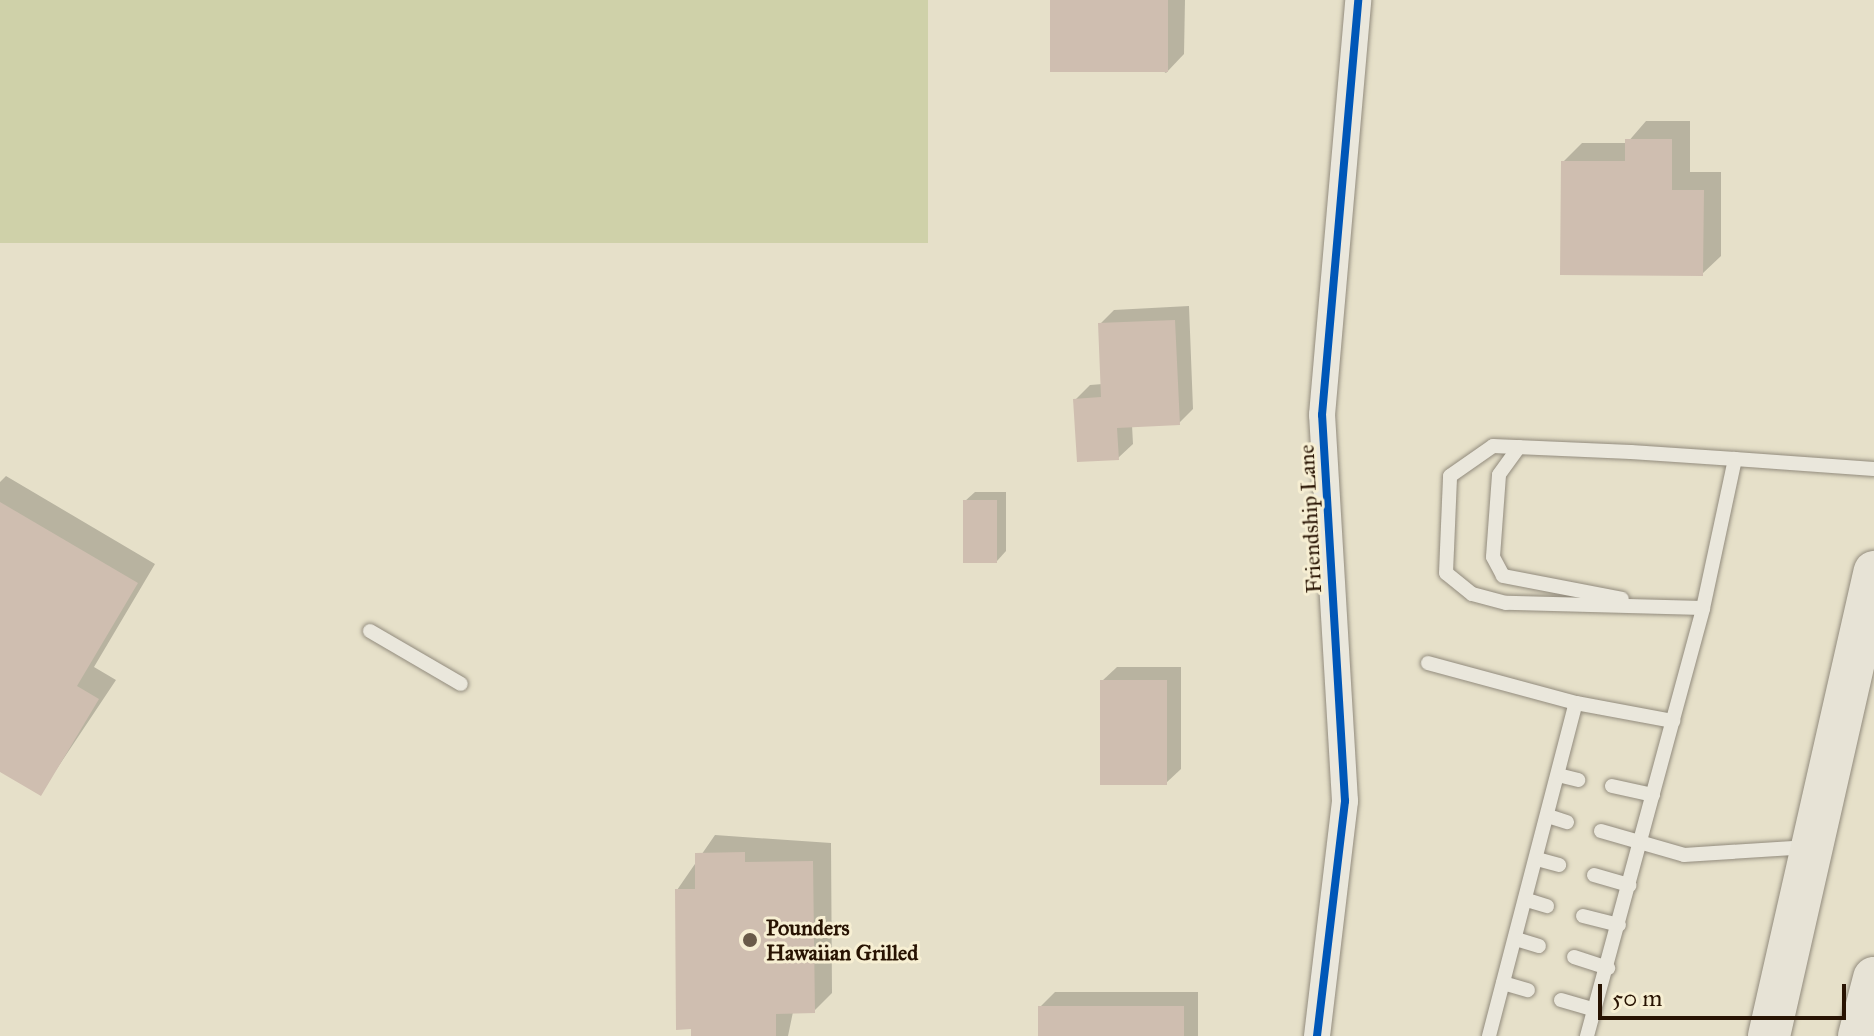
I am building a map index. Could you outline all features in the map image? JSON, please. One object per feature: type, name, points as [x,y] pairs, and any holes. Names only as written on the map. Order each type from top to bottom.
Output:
[{"type":"main road","points":[[1769,1036],[1874,572]]},
{"type":"main road","points":[[1859,1036],[1874,978]]},
{"type":"street","name":"Friendship Lane","points":[[1317,1036],[1345,801],[1322,415],[1358,0]]},
{"type":"lane","points":[[1703,608],[1506,603],[1472,594],[1446,573],[1450,476],[1493,446],[1874,469]]},
{"type":"lane","points":[[1519,447],[1499,475],[1493,557],[1503,576],[1658,607]]},
{"type":"lane","points":[[1587,1036],[1608,968],[1703,608],[1735,459]]},
{"type":"lane","points":[[370,631],[461,684]]},
{"type":"lane","points":[[1428,663],[1576,703],[1673,721]]},
{"type":"lane","points":[[1489,1036],[1576,703]]},
{"type":"lane","points":[[1558,775],[1578,780]]},
{"type":"lane","points":[[1612,786],[1653,795]]},
{"type":"lane","points":[[1548,816],[1567,822]]},
{"type":"lane","points":[[1601,831],[1684,855],[1811,847]]},
{"type":"lane","points":[[1537,859],[1559,865]]},
{"type":"lane","points":[[1594,875],[1630,885]]},
{"type":"lane","points":[[1527,900],[1547,906]]},
{"type":"lane","points":[[1583,916],[1619,925]]},
{"type":"lane","points":[[1516,939],[1539,946]]},
{"type":"lane","points":[[1574,957],[1608,968]]},
{"type":"lane","points":[[1503,983],[1528,990]]},
{"type":"lane","points":[[1561,1000],[1595,1010]]},
{"type":"green space","points":[[0,0],[928,0],[928,243],[0,243]]},
{"type":"building","points":[[1050,0],[1168,0],[1168,72],[1050,72]]},
{"type":"building","points":[[1625,139],[1672,139],[1672,190],[1704,190],[1703,276],[1560,275],[1561,161],[1625,161]]},
{"type":"building","points":[[1175,320],[1180,425],[1117,428],[1119,460],[1077,462],[1073,399],[1101,397],[1098,323]]},
{"type":"building","points":[[963,500],[997,500],[997,563],[963,563]]},
{"type":"building","points":[[0,502],[138,583],[77,686],[99,699],[41,796],[0,772]]},
{"type":"building","points":[[1100,680],[1167,680],[1167,785],[1100,785]]},
{"type":"building","points":[[745,852],[745,862],[813,861],[815,1013],[776,1014],[776,1036],[691,1036],[691,1029],[676,1030],[675,889],[695,889],[695,853]]},
{"type":"building","points":[[1038,1006],[1184,1006],[1184,1036],[1038,1036]]},
{"type":"cycle path","points":[[1317,1036],[1345,801],[1322,415],[1358,0]]},
{"type":"place","name":"Pounders Hawaiian Grilled","points":[[750,940]]}]
